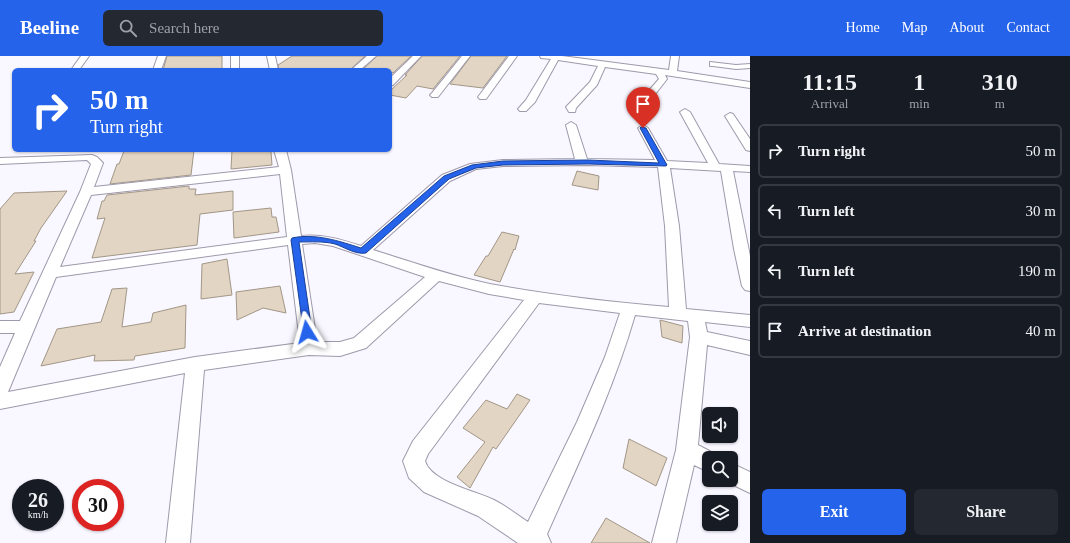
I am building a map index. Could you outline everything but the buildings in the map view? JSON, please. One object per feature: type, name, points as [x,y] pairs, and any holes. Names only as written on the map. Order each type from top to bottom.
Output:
[{"type":"street","points":[[76,68],[85,56]]},
{"type":"street","points":[[159,68],[162,56]]},
{"type":"street","points":[[235,56],[235,68]]},
{"type":"street","points":[[272,56],[274,68]]},
{"type":"street","points":[[357,68],[372,56]]},
{"type":"street","points":[[392,81],[417,56]]},
{"type":"street","points":[[435,95],[466,56]]},
{"type":"street","points":[[483,97],[512,56]]},
{"type":"street","points":[[544,56],[599,60],[660,72],[750,85]]},
{"type":"street","points":[[673,73],[675,56]]},
{"type":"street","points":[[523,109],[530,102],[556,57]]},
{"type":"street","points":[[572,110],[571,107],[594,83],[599,60]]},
{"type":"street","points":[[713,79],[715,60],[736,67],[750,66]]},
{"type":"street","points":[[650,95],[656,90],[663,79],[660,72]]},
{"type":"street","points":[[685,112],[721,168],[750,286]]},
{"type":"street","points":[[730,116],[750,148]]},
{"type":"street","points":[[571,125],[582,162]]},
{"type":"street","points":[[643,128],[664,165],[672,226],[687,315],[699,337],[687,450],[664,543]]},
{"type":"street","points":[[280,152],[285,170],[309,348]]},
{"type":"street","points":[[0,161],[88,157],[94,159],[97,163],[86,192],[0,388]]},
{"type":"street","points":[[363,251],[446,178],[474,166],[503,163],[582,162],[750,169]]},
{"type":"street","points":[[86,192],[285,170]]},
{"type":"street","points":[[50,273],[294,240],[315,239],[335,242],[436,275],[489,289],[535,297],[629,309],[750,321]]},
{"type":"street","points":[[0,401],[195,364],[309,348],[340,349],[350,347],[360,343],[436,275]]},
{"type":"street","points":[[535,297],[420,448],[414,461],[417,470],[432,485],[486,508],[536,540],[614,357],[629,309]]},
{"type":"street","points":[[0,327],[26,327]]},
{"type":"street","points":[[699,337],[750,348]]},
{"type":"street","points":[[178,543],[195,364]]},
{"type":"street","points":[[687,450],[702,458]]},
{"type":"street","points":[[738,477],[750,483]]},
{"type":"route","points":[[307,332],[294,240],[315,239],[335,242],[363,251],[446,178],[474,166],[503,163],[588,162],[649,163],[664,165],[643,128]]}]
